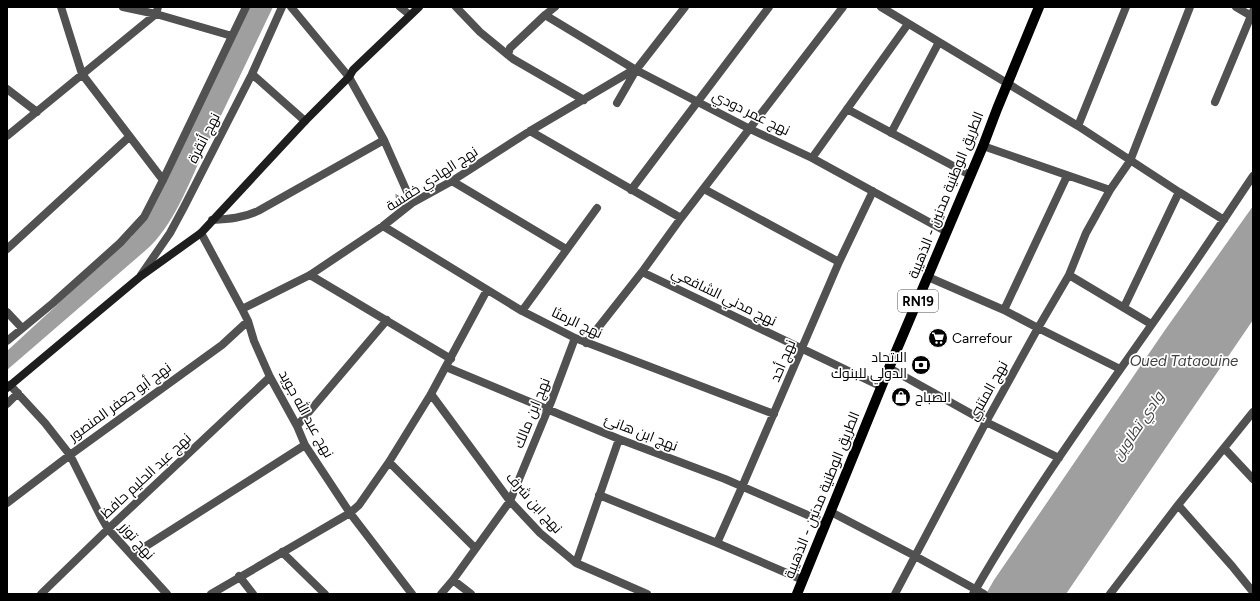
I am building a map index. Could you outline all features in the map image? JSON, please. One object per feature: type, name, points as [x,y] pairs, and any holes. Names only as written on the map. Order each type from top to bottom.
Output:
[{"type":"main road","points":[[9,387],[141,276],[201,233],[305,121],[349,77],[353,70],[419,7]]},
{"type":"main road","name":"الطريق الوطنية مدنين - الذهيبة","points":[[797,594],[889,368],[983,146],[1039,7]]},
{"type":"street","points":[[60,7],[82,74],[163,180]]},
{"type":"street","points":[[123,7],[157,10],[232,36]]},
{"type":"street","points":[[7,341],[53,303],[120,243],[144,217],[246,7]]},
{"type":"street","name":"نهج أنقرة","points":[[141,276],[177,220],[252,74],[282,7]]},
{"type":"street","points":[[291,7],[349,77],[384,140],[412,203]]},
{"type":"street","points":[[400,7],[410,15]]},
{"type":"street","points":[[456,7],[480,32],[513,59],[584,100]]},
{"type":"street","points":[[508,55],[510,48],[555,7]]},
{"type":"street","name":"نهج الهادي خفشة","points":[[242,309],[310,274],[383,226],[412,203],[452,180],[530,131],[636,70],[685,7]]},
{"type":"street","points":[[631,190],[769,7]]},
{"type":"street","points":[[586,343],[642,272],[681,218],[843,7]]},
{"type":"street","points":[[881,7],[1078,126],[1130,161],[1224,220]]},
{"type":"street","points":[[1078,126],[1126,7]]},
{"type":"street","name":"نهج المتنبي","points":[[895,594],[986,422],[1069,275],[1086,233],[1110,190],[1130,161],[1190,7]]},
{"type":"street","points":[[1215,102],[1252,14],[1236,7]]},
{"type":"street","points":[[7,136],[157,10]]},
{"type":"street","name":"نهج عمر دودي","points":[[545,15],[636,70],[812,158],[947,232]]},
{"type":"street","points":[[812,158],[908,24]]},
{"type":"street","points":[[892,133],[939,42]]},
{"type":"street","points":[[617,103],[636,70]]},
{"type":"street","points":[[252,74],[305,121]]},
{"type":"street","points":[[7,89],[36,112]]},
{"type":"street","points":[[847,109],[970,175]]},
{"type":"street","points":[[530,131],[681,218]]},
{"type":"street","points":[[7,249],[129,136]]},
{"type":"street","points":[[212,220],[232,219],[246,216],[258,211],[384,140]]},
{"type":"street","points":[[983,146],[1110,190]]},
{"type":"street","points":[[1004,310],[1067,176]]},
{"type":"street","points":[[831,512],[915,556],[979,592],[1007,535],[1253,176]]},
{"type":"street","points":[[452,180],[566,249]]},
{"type":"street","points":[[704,189],[840,262]]},
{"type":"street","name":"نهج أحد","points":[[717,542],[840,262],[873,191]]},
{"type":"street","points":[[1124,307],[1179,192]]},
{"type":"street","points":[[522,311],[597,208]]},
{"type":"street","name":"نهج الرمثا","points":[[383,226],[522,311],[575,338],[774,414]]},
{"type":"street","name":"نهج عبد الله جويد","points":[[201,233],[248,321],[254,341],[270,377],[297,426],[305,445],[350,513],[412,594]]},
{"type":"street","name":"نهج مدني الشافعي","points":[[642,272],[882,387]]},
{"type":"street","points":[[310,274],[451,359]]},
{"type":"street","points":[[1069,275],[1151,324]]},
{"type":"street","points":[[928,276],[1004,310],[1120,369]]},
{"type":"street","points":[[211,594],[239,576],[350,513],[359,505],[389,462],[431,394],[487,290]]},
{"type":"street","points":[[7,312],[22,328]]},
{"type":"street","points":[[297,426],[386,320]]},
{"type":"street","name":"نهج أبو جعفر المنصور","points":[[7,503],[70,455],[222,345],[248,321]]},
{"type":"street","name":"نهج ابن مالك","points":[[441,594],[453,580],[510,500],[575,338]]},
{"type":"street","name":"نهج ابن هانئ","points":[[446,367],[618,439],[725,479],[826,523]]},
{"type":"street","points":[[889,368],[986,422],[1059,458]]},
{"type":"street","name":"نهج عبد الحليم حافظ","points":[[41,594],[270,377]]},
{"type":"street","name":"نهج توزر","points":[[9,387],[18,393],[45,423],[70,455],[108,529],[167,594]]},
{"type":"street","points":[[7,404],[18,393]]},
{"type":"street","name":"نهج ابن شرف","points":[[431,394],[510,500],[540,533],[576,563],[647,594]]},
{"type":"street","points":[[1110,594],[1178,505],[1253,412]]},
{"type":"street","points":[[576,563],[618,439]]},
{"type":"street","points":[[132,555],[305,445]]},
{"type":"street","points":[[1224,448],[1253,479]]},
{"type":"street","points":[[389,462],[475,548]]},
{"type":"street","points":[[599,495],[717,542],[803,580]]},
{"type":"street","points":[[1178,505],[1253,592]]},
{"type":"street","points":[[282,552],[325,594]]},
{"type":"street","points":[[239,576],[253,594]]},
{"type":"street","points":[[453,580],[471,594]]},
{"type":"water","points":[[249,7],[273,7],[180,204],[164,229],[146,250],[7,370],[7,351],[132,236]]},
{"type":"water","name":"Oued Tataouine","points":[[1253,206],[1253,320],[1066,594],[986,594],[994,580],[1165,330]]},
{"type":"place","name":"Carrefour","points":[[938,338]]},
{"type":"place","name":"الاتحاد الدولي للبنوك","points":[[921,365]]},
{"type":"place","name":"الصباح","points":[[901,397]]},
{"type":"water label","name":"وادي تطاوين","points":[[1138,426]]}]
